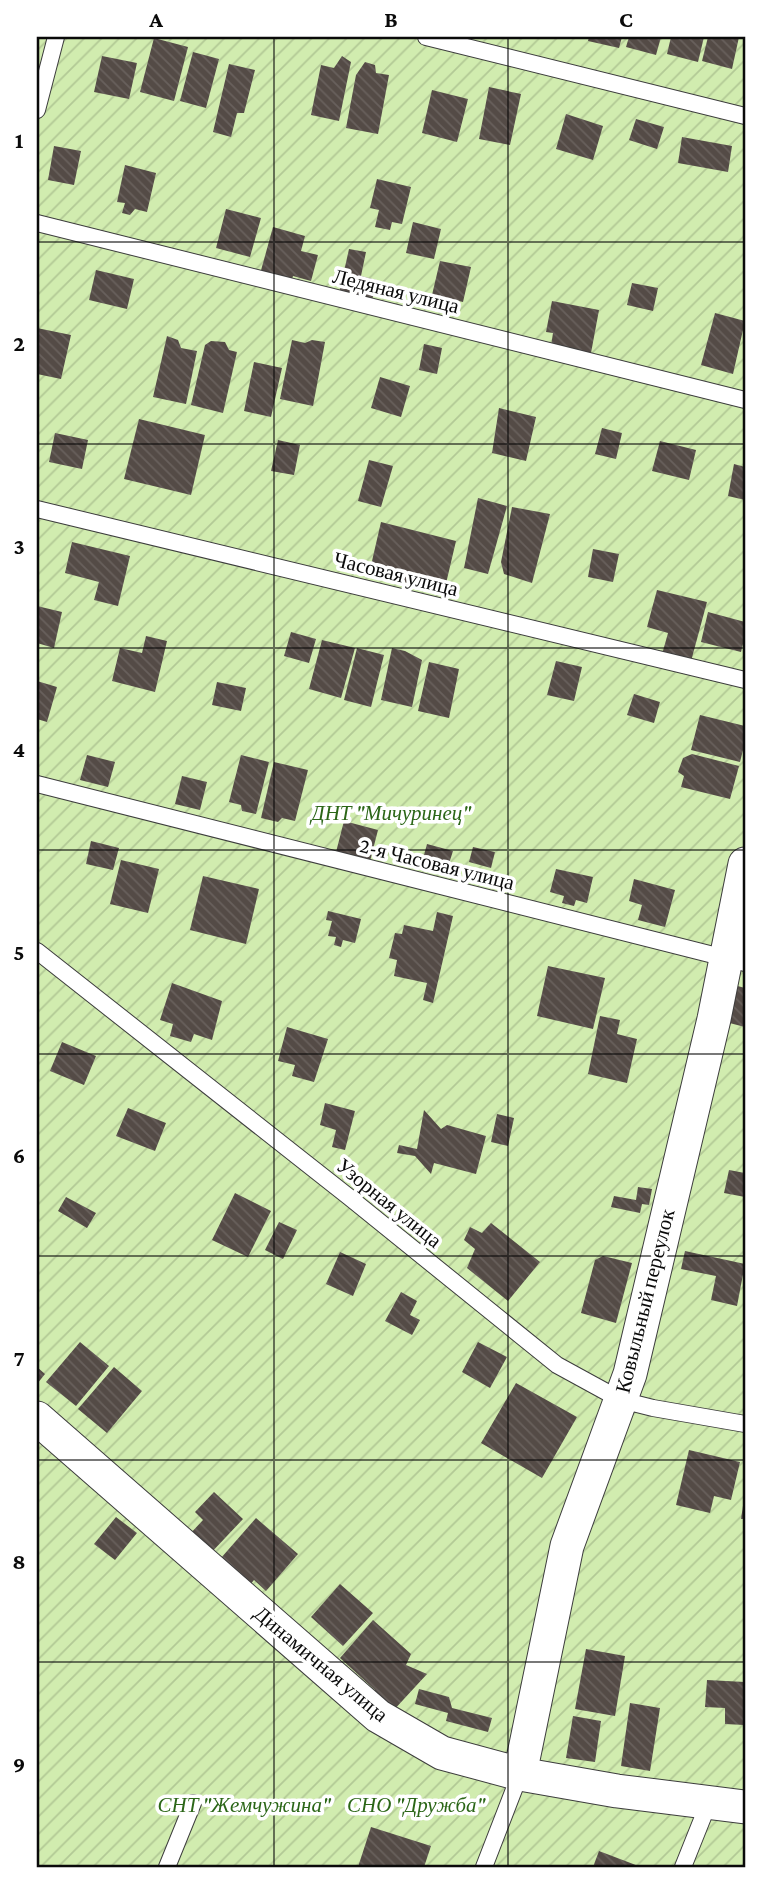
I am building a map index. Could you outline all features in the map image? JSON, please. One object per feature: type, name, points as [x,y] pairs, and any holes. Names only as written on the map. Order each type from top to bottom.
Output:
[{"type":"street","name":"Ковыльный переулок","points":[[520,1774],[567,1546],[630,1374],[736,961],[745,864]]},
{"type":"street","name":"Динамичная улица","points":[[37,1418],[378,1716],[442,1753],[520,1774],[617,1791],[745,1807]]},
{"type":"lane","points":[[37,110],[56,37]]},
{"type":"lane","points":[[426,37],[745,116]]},
{"type":"lane","name":"Ледяная улица","points":[[37,223],[745,400]]},
{"type":"lane","name":"Часовая улица","points":[[37,509],[745,680]]},
{"type":"lane","name":"2-я Часовая улица","points":[[37,784],[736,961]]},
{"type":"lane","name":"Узорная улица","points":[[37,951],[557,1365],[621,1400],[665,1411],[745,1424]]},
{"type":"lane","points":[[484,1867],[520,1774]]},
{"type":"lane","points":[[683,1867],[709,1802]]},
{"type":"lane","points":[[167,1867],[193,1803]]},
{"type":"green space","name":"ДНТ \"Мичуринец\"","points":[[37,37],[745,37],[745,1867],[37,1867]]},
{"type":"building","points":[[589,37],[622,37],[619,48],[588,41]]},
{"type":"building","points":[[629,37],[661,37],[656,55],[626,47]]},
{"type":"building","points":[[671,37],[704,37],[698,62],[667,54]]},
{"type":"building","points":[[708,37],[739,37],[732,69],[702,61]]},
{"type":"building","points":[[154,38],[188,47],[174,101],[140,92]]},
{"type":"building","points":[[193,52],[219,59],[206,108],[180,101]]},
{"type":"building","points":[[102,56],[137,63],[129,99],[94,92]]},
{"type":"building","points":[[342,56],[351,62],[339,121],[311,115],[321,65],[334,68]]},
{"type":"building","points":[[365,62],[375,65],[376,73],[389,75],[378,134],[346,128],[356,75]]},
{"type":"building","points":[[229,64],[255,70],[244,113],[237,113],[231,137],[213,132]]},
{"type":"building","points":[[489,87],[521,94],[510,145],[479,139]]},
{"type":"building","points":[[432,90],[468,99],[457,142],[422,133]]},
{"type":"building","points":[[566,114],[603,126],[593,160],[556,149]]},
{"type":"building","points":[[636,119],[664,127],[657,149],[629,140]]},
{"type":"building","points":[[682,137],[732,146],[728,172],[678,163]]},
{"type":"building","points":[[54,146],[81,151],[74,185],[48,180]]},
{"type":"building","points":[[125,165],[156,173],[147,212],[135,209],[130,215],[122,213],[125,203],[117,202]]},
{"type":"building","points":[[377,179],[411,187],[402,224],[392,222],[390,230],[375,227],[379,210],[370,208]]},
{"type":"building","points":[[226,209],[261,218],[250,257],[216,248]]},
{"type":"building","points":[[413,222],[441,229],[434,259],[406,253]]},
{"type":"building","points":[[273,227],[305,236],[301,251],[318,255],[311,281],[293,276],[291,282],[260,274]]},
{"type":"building","points":[[349,249],[366,252],[361,276],[376,280],[372,301],[339,294]]},
{"type":"building","points":[[440,261],[471,267],[463,302],[432,295]]},
{"type":"building","points":[[96,270],[134,279],[127,309],[89,300]]},
{"type":"building","points":[[632,283],[658,288],[653,311],[627,305]]},
{"type":"building","points":[[552,301],[599,310],[591,353],[551,346],[553,333],[546,332]]},
{"type":"building","points":[[715,313],[745,321],[733,374],[701,365]]},
{"type":"building","points":[[37,328],[71,335],[61,379],[37,374]]},
{"type":"building","points":[[167,336],[178,340],[181,348],[197,351],[186,404],[153,397]]},
{"type":"building","points":[[292,340],[305,343],[312,340],[325,342],[313,406],[280,399]]},
{"type":"building","points":[[211,341],[225,342],[229,350],[237,352],[223,413],[191,405],[205,345]]},
{"type":"building","points":[[424,344],[442,348],[437,374],[419,370]]},
{"type":"building","points":[[254,362],[282,368],[271,417],[244,411]]},
{"type":"building","points":[[380,377],[410,386],[401,417],[371,408]]},
{"type":"building","points":[[499,408],[536,417],[526,461],[492,453]]},
{"type":"building","points":[[139,419],[205,435],[191,495],[124,479]]},
{"type":"building","points":[[602,428],[622,433],[616,459],[595,454]]},
{"type":"building","points":[[55,433],[88,440],[82,469],[49,462]]},
{"type":"building","points":[[278,440],[300,445],[294,475],[271,471]]},
{"type":"building","points":[[660,441],[696,450],[689,480],[652,471]]},
{"type":"building","points":[[369,460],[393,466],[381,507],[358,501]]},
{"type":"building","points":[[734,464],[745,467],[745,500],[728,496]]},
{"type":"building","points":[[478,498],[507,506],[488,574],[464,568]]},
{"type":"building","points":[[512,507],[550,514],[532,583],[504,574],[501,562]]},
{"type":"building","points":[[381,522],[456,541],[444,592],[369,574]]},
{"type":"building","points":[[72,542],[130,556],[118,606],[94,600],[99,582],[65,573]]},
{"type":"building","points":[[593,549],[619,554],[613,582],[588,577]]},
{"type":"building","points":[[657,590],[707,602],[690,665],[661,658],[668,633],[647,627]]},
{"type":"building","points":[[37,606],[62,612],[54,648],[37,643]]},
{"type":"building","points":[[708,612],[745,622],[741,652],[701,642]]},
{"type":"building","points":[[291,632],[316,639],[309,663],[284,656]]},
{"type":"building","points":[[146,636],[167,641],[155,692],[112,681],[120,648],[142,653]]},
{"type":"building","points":[[322,640],[355,648],[341,698],[309,689]]},
{"type":"building","points":[[357,648],[384,655],[371,707],[344,700]]},
{"type":"building","points":[[392,648],[422,660],[412,707],[381,700]]},
{"type":"building","points":[[556,661],[582,667],[574,701],[547,695]]},
{"type":"building","points":[[429,662],[459,669],[449,718],[418,711]]},
{"type":"building","points":[[37,681],[57,687],[47,722],[37,719]]},
{"type":"building","points":[[217,682],[246,688],[241,711],[212,705]]},
{"type":"building","points":[[634,694],[660,702],[654,723],[627,715]]},
{"type":"building","points":[[700,715],[745,726],[745,742],[740,762],[691,750]]},
{"type":"building","points":[[692,754],[739,766],[730,799],[681,787],[684,776],[678,772],[683,758]]},
{"type":"building","points":[[87,755],[115,762],[108,787],[80,780]]},
{"type":"building","points":[[241,755],[269,762],[256,814],[242,811],[241,805],[229,802]]},
{"type":"building","points":[[274,762],[308,770],[295,821],[282,818],[278,822],[261,818]]},
{"type":"building","points":[[182,776],[207,782],[200,810],[175,804]]},
{"type":"building","points":[[344,821],[378,830],[369,865],[335,856]]},
{"type":"building","points":[[91,841],[119,848],[113,870],[86,864]]},
{"type":"building","points":[[427,844],[453,851],[446,873],[421,866]]},
{"type":"building","points":[[473,847],[495,852],[491,868],[469,862]]},
{"type":"building","points":[[121,860],[159,869],[148,913],[110,904]]},
{"type":"building","points":[[556,869],[593,877],[587,903],[576,900],[574,906],[562,903],[564,896],[550,892]]},
{"type":"building","points":[[203,876],[259,889],[246,944],[190,930]]},
{"type":"building","points":[[634,879],[675,890],[665,927],[638,920],[642,905],[629,901]]},
{"type":"building","points":[[328,911],[361,919],[355,943],[343,940],[341,947],[334,945],[336,937],[328,936],[332,921],[326,920]]},
{"type":"building","points":[[437,912],[453,916],[433,1003],[423,1000],[427,983],[394,976],[397,960],[389,958],[395,933],[402,934],[404,925],[433,931]]},
{"type":"building","points":[[548,966],[605,978],[593,1029],[537,1016]]},
{"type":"building","points":[[172,983],[222,1001],[212,1040],[194,1034],[191,1042],[170,1036],[173,1024],[160,1020]]},
{"type":"building","points":[[730,984],[745,988],[745,1027],[714,1019]]},
{"type":"building","points":[[600,1016],[620,1020],[617,1034],[637,1039],[627,1083],[588,1074]]},
{"type":"building","points":[[287,1027],[328,1039],[314,1082],[292,1076],[295,1065],[278,1061]]},
{"type":"building","points":[[62,1042],[96,1056],[84,1085],[50,1071]]},
{"type":"building","points":[[325,1103],[355,1111],[345,1150],[332,1147],[336,1130],[320,1125]]},
{"type":"building","points":[[128,1108],[166,1123],[155,1151],[116,1136]]},
{"type":"building","points":[[424,1110],[441,1129],[447,1125],[486,1136],[476,1174],[434,1163],[431,1174],[415,1156],[397,1153],[399,1145],[417,1149]]},
{"type":"building","points":[[497,1114],[514,1118],[508,1146],[491,1142]]},
{"type":"building","points":[[729,1170],[745,1173],[745,1197],[724,1193]]},
{"type":"building","points":[[638,1187],[652,1189],[649,1205],[642,1204],[640,1213],[611,1207],[614,1196],[636,1200]]},
{"type":"building","points":[[235,1193],[271,1211],[248,1257],[212,1240]]},
{"type":"building","points":[[66,1197],[96,1213],[87,1228],[58,1211]]},
{"type":"building","points":[[279,1222],[297,1230],[283,1259],[265,1250]]},
{"type":"building","points":[[491,1223],[540,1262],[508,1301],[467,1268],[475,1249],[464,1240],[470,1227],[482,1233]]},
{"type":"building","points":[[685,1251],[745,1264],[737,1306],[711,1300],[716,1276],[681,1269]]},
{"type":"building","points":[[340,1252],[366,1264],[353,1296],[326,1284]]},
{"type":"building","points":[[603,1256],[632,1263],[616,1323],[581,1313],[595,1260]]},
{"type":"building","points":[[401,1292],[417,1301],[410,1315],[420,1320],[412,1335],[385,1321]]},
{"type":"building","points":[[80,1342],[109,1366],[76,1406],[46,1382]]},
{"type":"building","points":[[478,1342],[507,1357],[490,1388],[462,1372]]},
{"type":"building","points":[[37,1367],[45,1374],[37,1384]]},
{"type":"building","points":[[114,1367],[142,1391],[107,1433],[78,1409]]},
{"type":"building","points":[[516,1383],[577,1417],[542,1478],[481,1443]]},
{"type":"building","points":[[689,1450],[740,1462],[731,1500],[714,1496],[710,1513],[676,1505]]},
{"type":"building","points":[[214,1492],[243,1519],[209,1555],[188,1536],[203,1520],[195,1512]]},
{"type":"building","points":[[744,1499],[745,1519],[741,1519]]},
{"type":"building","points":[[116,1517],[137,1533],[115,1560],[94,1544]]},
{"type":"building","points":[[256,1518],[298,1554],[266,1591],[254,1580],[244,1592],[214,1566]]},
{"type":"building","points":[[340,1584],[373,1613],[343,1646],[311,1617]]},
{"type":"building","points":[[373,1620],[411,1654],[406,1665],[427,1674],[392,1712],[365,1700],[375,1690],[340,1658]]},
{"type":"building","points":[[586,1649],[625,1656],[615,1716],[575,1709]]},
{"type":"building","points":[[707,1680],[745,1682],[744,1725],[725,1724],[725,1708],[705,1707]]},
{"type":"building","points":[[419,1689],[449,1697],[452,1708],[492,1718],[488,1732],[446,1721],[448,1713],[415,1704]]},
{"type":"building","points":[[630,1703],[660,1708],[650,1771],[621,1766]]},
{"type":"building","points":[[573,1716],[601,1721],[595,1762],[566,1758]]},
{"type":"building","points":[[371,1827],[431,1846],[424,1867],[358,1867]]},
{"type":"building","points":[[599,1851],[641,1867],[593,1867]]},
{"type":"park label","name":"СНТ \"Жемчужина\"","points":[[244,1805]]},
{"type":"park label","name":"СНО \"Дружба\"","points":[[416,1805]]}]
